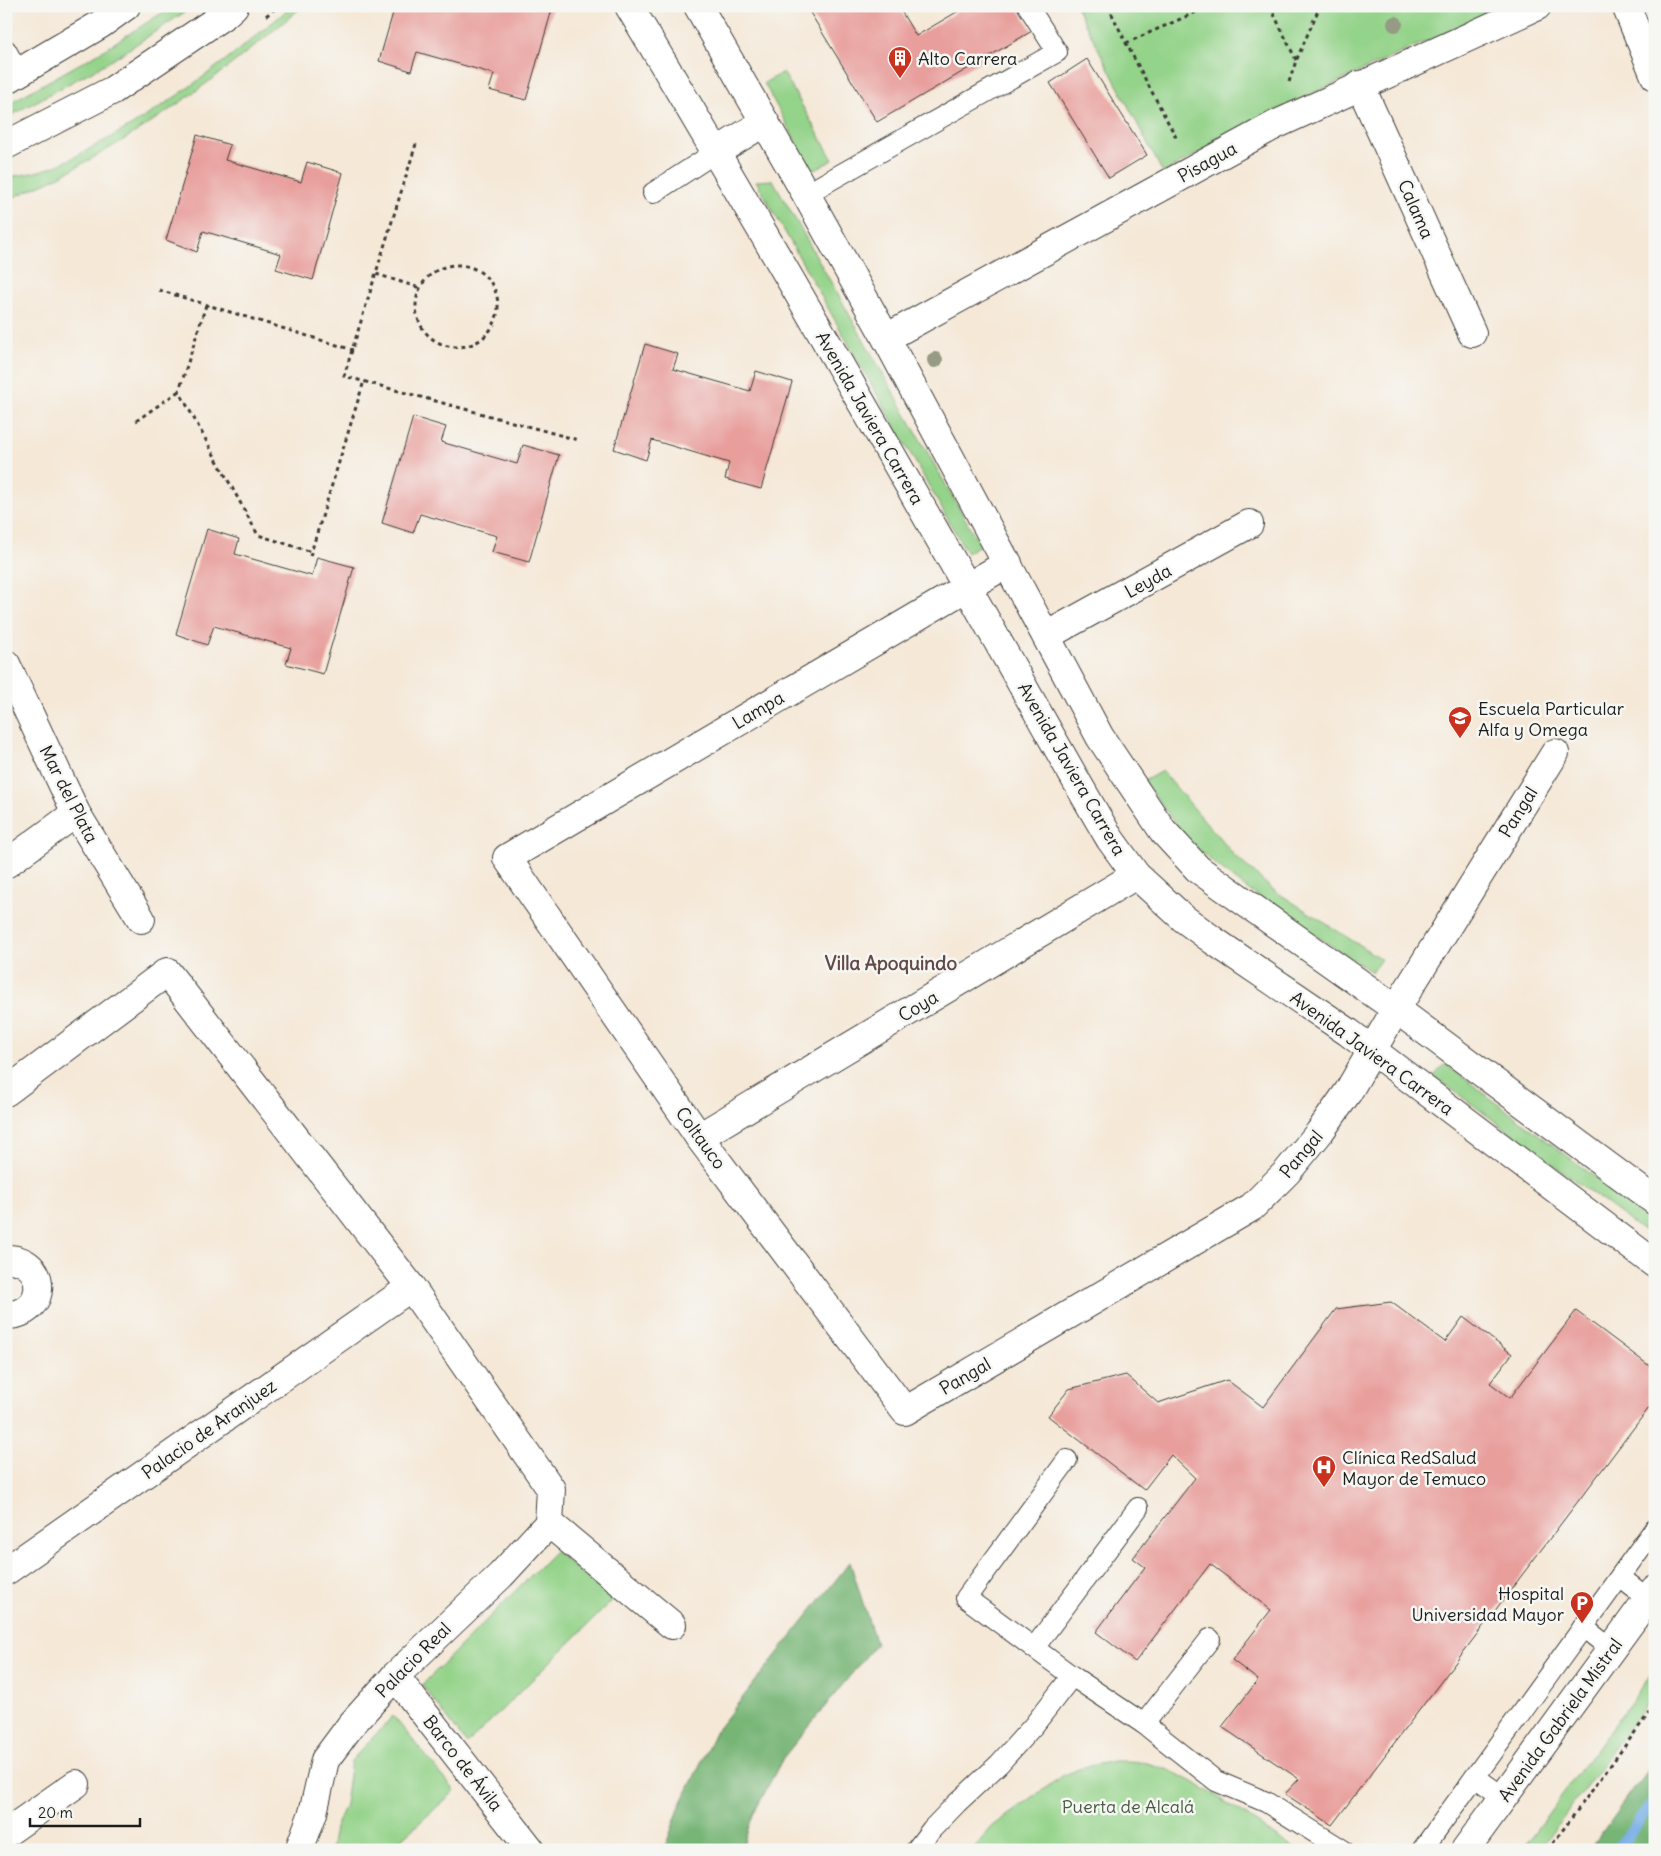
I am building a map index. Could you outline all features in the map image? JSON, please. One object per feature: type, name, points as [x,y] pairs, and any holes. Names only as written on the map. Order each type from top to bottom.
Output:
[{"type":"street","points":[[13,77],[101,24],[126,6]]},
{"type":"street","points":[[6,145],[113,90],[224,15],[234,6]]},
{"type":"street","name":"Avenida Javiera Carrera","points":[[629,6],[716,152],[1110,839],[1136,875],[1183,918],[1214,942],[1371,1050],[1655,1264]]},
{"type":"street","points":[[698,6],[886,338],[1100,737],[1134,790],[1178,850],[1198,870],[1396,1009],[1655,1200]]},
{"type":"street","name":"Pisagua","points":[[886,338],[1275,125],[1537,6]]},
{"type":"street","points":[[1626,6],[1655,76]]},
{"type":"street","name":"Calama","points":[[1360,85],[1472,333]]},
{"type":"street","points":[[716,152],[765,122]]},
{"type":"street","name":"Leyda","points":[[1046,636],[1249,524]]},
{"type":"street","name":"Lampa","points":[[508,858],[1008,563]]},
{"type":"street","name":"Mar del Plata","points":[[6,664],[76,813],[140,918]]},
{"type":"street","name":"Pangal","points":[[905,1411],[1252,1207],[1287,1172],[1319,1133],[1348,1092],[1396,1009],[1555,753]]},
{"type":"street","points":[[6,864],[76,813]]},
{"type":"street","name":"Coltauco","points":[[508,858],[699,1137],[905,1411]]},
{"type":"street","name":"Coya","points":[[699,1137],[1136,875]]},
{"type":"street","points":[[6,1092],[167,972],[411,1287],[550,1489],[549,1522],[672,1625]]},
{"type":"street","points":[[6,1259],[16,1259],[25,1263],[33,1270],[39,1288],[37,1297],[32,1305],[24,1312],[6,1315]]},
{"type":"street","name":"Palacio de Aranjuez","points":[[6,1571],[411,1287]]},
{"type":"street","name":"Palacio Real","points":[[299,1850],[313,1813],[326,1760],[351,1725],[395,1676],[501,1574],[549,1522]]},
{"type":"street","name":"Avenida Gabriela Mistral","points":[[1465,1850],[1651,1594]]},
{"type":"street","name":"Barco de Ávila","points":[[395,1676],[531,1850]]},
{"type":"street","points":[[6,1833],[76,1784]]},
{"type":"lane","points":[[806,194],[1057,52],[1028,6]]},
{"type":"lane","points":[[6,50],[13,77]]},
{"type":"lane","points":[[653,194],[716,152]]},
{"type":"lane","points":[[1067,1460],[966,1598],[1072,1676],[1144,1724],[1216,1781],[1266,1802],[1343,1850]]},
{"type":"lane","points":[[1034,1648],[1138,1508]]},
{"type":"lane","points":[[1422,1850],[1655,1528]]},
{"type":"lane","points":[[1620,1577],[1651,1594]]},
{"type":"lane","points":[[1583,1626],[1611,1649]]},
{"type":"lane","points":[[1144,1724],[1210,1639]]},
{"type":"lane","points":[[916,1850],[932,1829],[957,1803],[1000,1764],[1034,1725],[1072,1676]]},
{"type":"lane","points":[[1475,1777],[1503,1797]]},
{"type":"path","points":[[1108,6],[1126,44],[1194,170]]},
{"type":"path","points":[[1126,44],[1210,6]]},
{"type":"path","points":[[1270,6],[1296,61]]},
{"type":"path","points":[[1275,125],[1296,61],[1320,6]]},
{"type":"path","points":[[416,144],[344,376],[578,440]]},
{"type":"path","points":[[455,264],[470,266],[482,273],[492,283],[498,296],[498,311],[494,324],[486,336],[474,344],[459,348],[445,346],[432,340],[422,329],[417,316],[416,301],[420,288],[429,276],[441,268],[455,264]]},
{"type":"path","points":[[376,274],[420,288]]},
{"type":"path","points":[[159,290],[353,350]]},
{"type":"path","points":[[136,421],[179,391],[206,305]]},
{"type":"path","points":[[179,391],[258,535],[311,554],[364,381]]},
{"type":"path","points":[[1548,1850],[1655,1705]]},
{"type":"green space","points":[[173,6],[194,6],[114,59],[6,118],[6,105],[97,54]]},
{"type":"green space","points":[[292,6],[303,6],[219,74],[161,116],[62,175],[6,199],[6,177],[55,166],[131,126],[202,78]]},
{"type":"green space","points":[[1076,6],[1503,6],[1270,113],[1163,173]]},
{"type":"green space","points":[[783,72],[833,160],[812,171],[764,83]]},
{"type":"green space","points":[[773,180],[980,545],[967,553],[756,181]]},
{"type":"green space","points":[[1162,771],[1235,856],[1272,889],[1381,959],[1372,972],[1263,900],[1201,852],[1178,827],[1144,781]]},
{"type":"green space","points":[[1445,1064],[1655,1222],[1655,1240],[1434,1076]]},
{"type":"green space","points":[[555,1551],[613,1600],[467,1744],[422,1685]]},
{"type":"green space","points":[[850,1562],[876,1644],[783,1758],[753,1815],[743,1850],[664,1850],[680,1806],[716,1731]]},
{"type":"green space","points":[[1655,1670],[1655,1693],[1539,1850],[1521,1850]]},
{"type":"green space","points":[[393,1716],[455,1791],[389,1850],[331,1850],[335,1828],[345,1804],[351,1761]]},
{"type":"green space","points":[[1655,1760],[1655,1850],[1590,1850]]},
{"type":"green space","name":"Puerta de Alcalá","points":[[1114,1761],[1131,1761],[1155,1765],[1181,1776],[1220,1798],[1277,1838],[1299,1850],[972,1850],[993,1826],[1062,1776],[1084,1767]]},
{"type":"building","points":[[395,6],[553,6],[526,100],[489,90],[494,74],[417,52],[411,71],[379,61]]},
{"type":"building","name":"Alto Carrera","points":[[806,6],[898,6],[916,36],[967,6],[1017,6],[1032,31],[877,122]]},
{"type":"building","points":[[1087,59],[1147,155],[1109,178],[1050,83]]},
{"type":"building","points":[[197,135],[230,145],[225,160],[301,182],[307,162],[343,173],[313,280],[276,269],[281,254],[203,231],[197,252],[166,240]]},
{"type":"building","points":[[645,344],[678,354],[673,369],[750,391],[756,371],[792,382],[761,489],[725,479],[729,463],[652,440],[646,460],[614,449]]},
{"type":"building","points":[[413,417],[446,427],[441,442],[517,464],[523,445],[559,455],[529,562],[492,552],[497,536],[420,514],[413,533],[382,523]]},
{"type":"building","points":[[207,529],[239,539],[235,554],[312,576],[317,557],[354,567],[323,674],[286,664],[291,648],[214,626],[207,645],[176,634]]},
{"type":"building","points":[[1391,1302],[1445,1342],[1463,1317],[1512,1354],[1490,1383],[1510,1398],[1576,1311],[1655,1370],[1655,1400],[1332,1825],[1285,1794],[1299,1779],[1222,1727],[1258,1680],[1232,1660],[1271,1610],[1210,1564],[1135,1662],[1096,1632],[1145,1567],[1133,1558],[1195,1478],[1171,1455],[1144,1490],[1048,1416],[1069,1389],[1126,1375],[1158,1403],[1227,1380],[1263,1407],[1336,1309]]},
{"type":"waterway","points":[[1617,1850],[1655,1799]]},
{"type":"place","name":"Alto Carrera","points":[[900,79]]},
{"type":"place","name":"Escuela Particular Alfa y Omega","points":[[1460,739]]},
{"type":"place","name":"Clínica RedSalud Mayor de Temuco","points":[[1324,1488]]},
{"type":"place","name":"Hospital Universidad Mayor","points":[[1582,1624]]},
{"type":"district","name":"Villa Apoquindo","points":[[891,963]]}]
